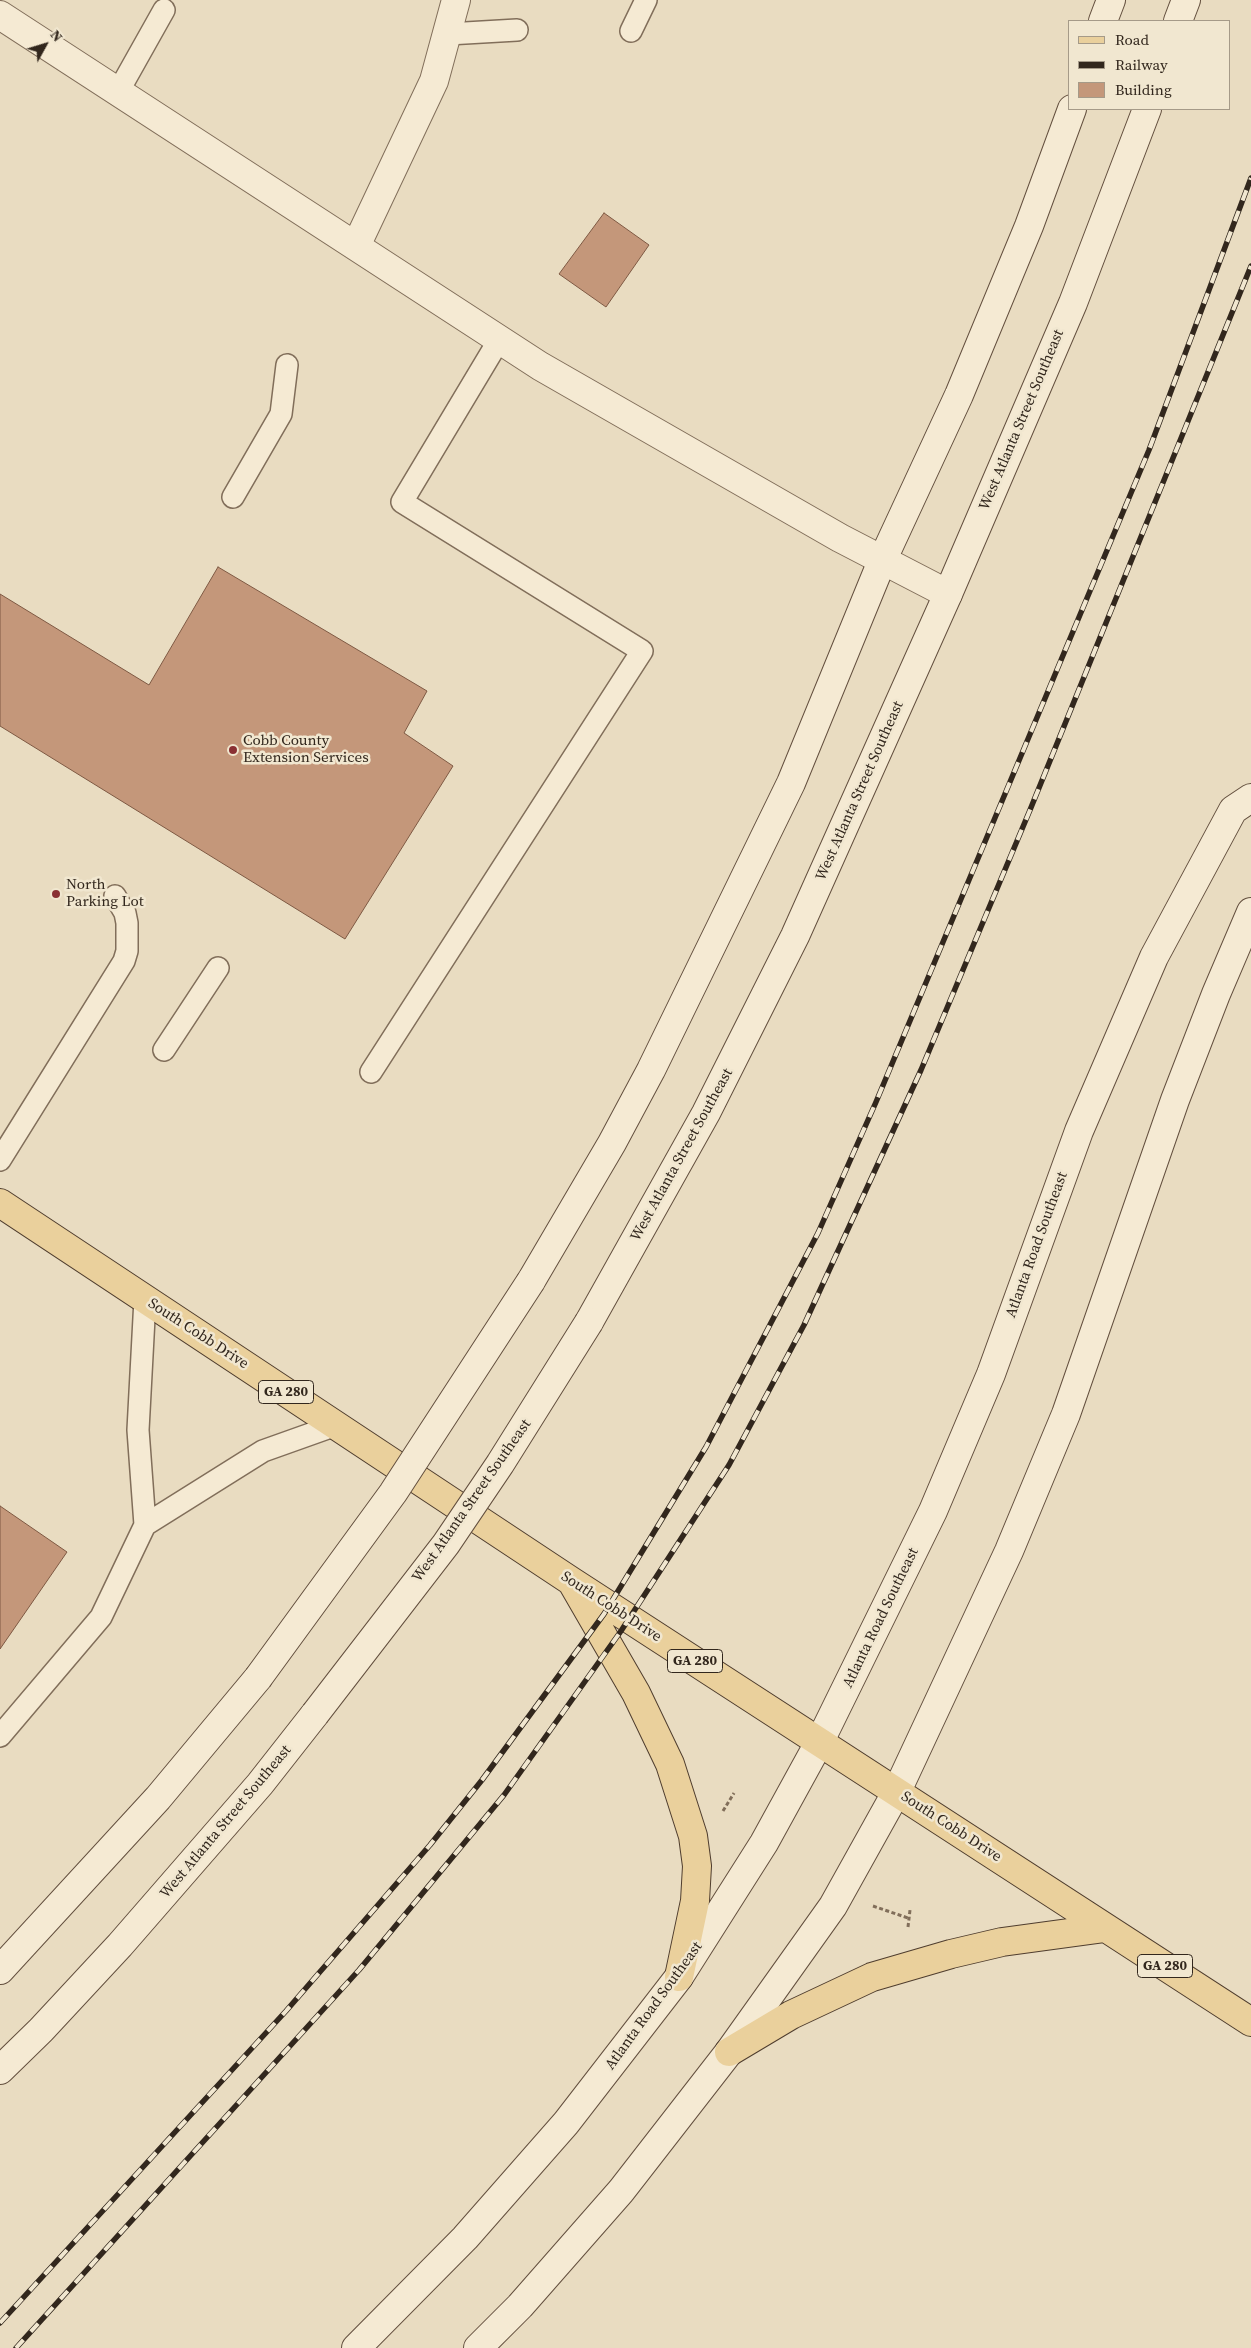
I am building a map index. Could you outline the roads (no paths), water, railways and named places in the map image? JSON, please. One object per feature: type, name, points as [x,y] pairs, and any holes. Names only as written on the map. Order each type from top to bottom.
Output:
[{"type":"main road","name":"South Cobb Drive","points":[[0,1203],[571,1581],[897,1791],[1105,1928],[1238,2007],[1251,2022]]},
{"type":"main road","points":[[571,1581],[636,1693],[662,1746],[683,1798],[694,1836],[696,1901],[679,1977]]},
{"type":"main road","points":[[729,2052],[791,2015],[872,1977],[951,1954],[1002,1942],[1105,1928]]},
{"type":"street","points":[[356,246],[434,81],[456,0]]},
{"type":"street","points":[[1103,20],[1111,0]]},
{"type":"street","points":[[1178,20],[1186,0]]},
{"type":"street","points":[[0,15],[540,366],[882,562],[948,594]]},
{"type":"street","points":[[0,1970],[158,1798],[258,1678],[393,1493],[531,1281],[612,1143],[693,988],[791,783],[882,562],[959,396],[1030,226],[1072,110]]},
{"type":"street","name":"West Atlanta Street Southeast","points":[[0,2070],[41,2030],[120,1945],[254,1791],[315,1714],[446,1544],[505,1457],[588,1322],[702,1121],[759,1011],[795,936],[948,594],[1073,302],[1147,110]]},
{"type":"street","name":"Atlanta Road Southeast","points":[[356,2348],[465,2238],[560,2130],[679,1977],[764,1843],[820,1741],[933,1511],[991,1374],[1078,1131],[1154,957],[1233,810],[1251,798]]},
{"type":"street","points":[[478,2348],[520,2306],[621,2191],[729,2052],[833,1906],[897,1791],[1009,1551],[1066,1414],[1175,1100],[1216,994],[1251,912]]},
{"type":"lane","points":[[631,31],[646,0]]},
{"type":"lane","points":[[118,92],[164,10]]},
{"type":"lane","points":[[448,34],[517,30]]},
{"type":"lane","points":[[370,1072],[642,651],[402,502],[499,340]]},
{"type":"lane","points":[[233,497],[281,414],[287,365]]},
{"type":"lane","points":[[0,1160],[120,969],[127,951],[128,933],[124,913],[115,896]]},
{"type":"lane","points":[[164,1050],[218,968]]},
{"type":"lane","points":[[0,1736],[101,1618],[145,1525],[138,1430],[145,1299]]},
{"type":"lane","points":[[145,1525],[263,1451],[336,1425]]},
{"type":"railway","points":[[0,2323],[286,2011],[430,1845],[482,1780],[604,1614],[706,1447],[818,1233],[876,1102],[1149,450],[1251,178]]},
{"type":"railway","points":[[16,2348],[359,1970],[504,1795],[621,1631],[729,1465],[804,1325],[921,1070],[1030,810],[1251,266]]},
{"type":"place","name":"Cobb County Extension Services","points":[[233,750]]},
{"type":"place","name":"North Parking Lot","points":[[56,894]]}]
